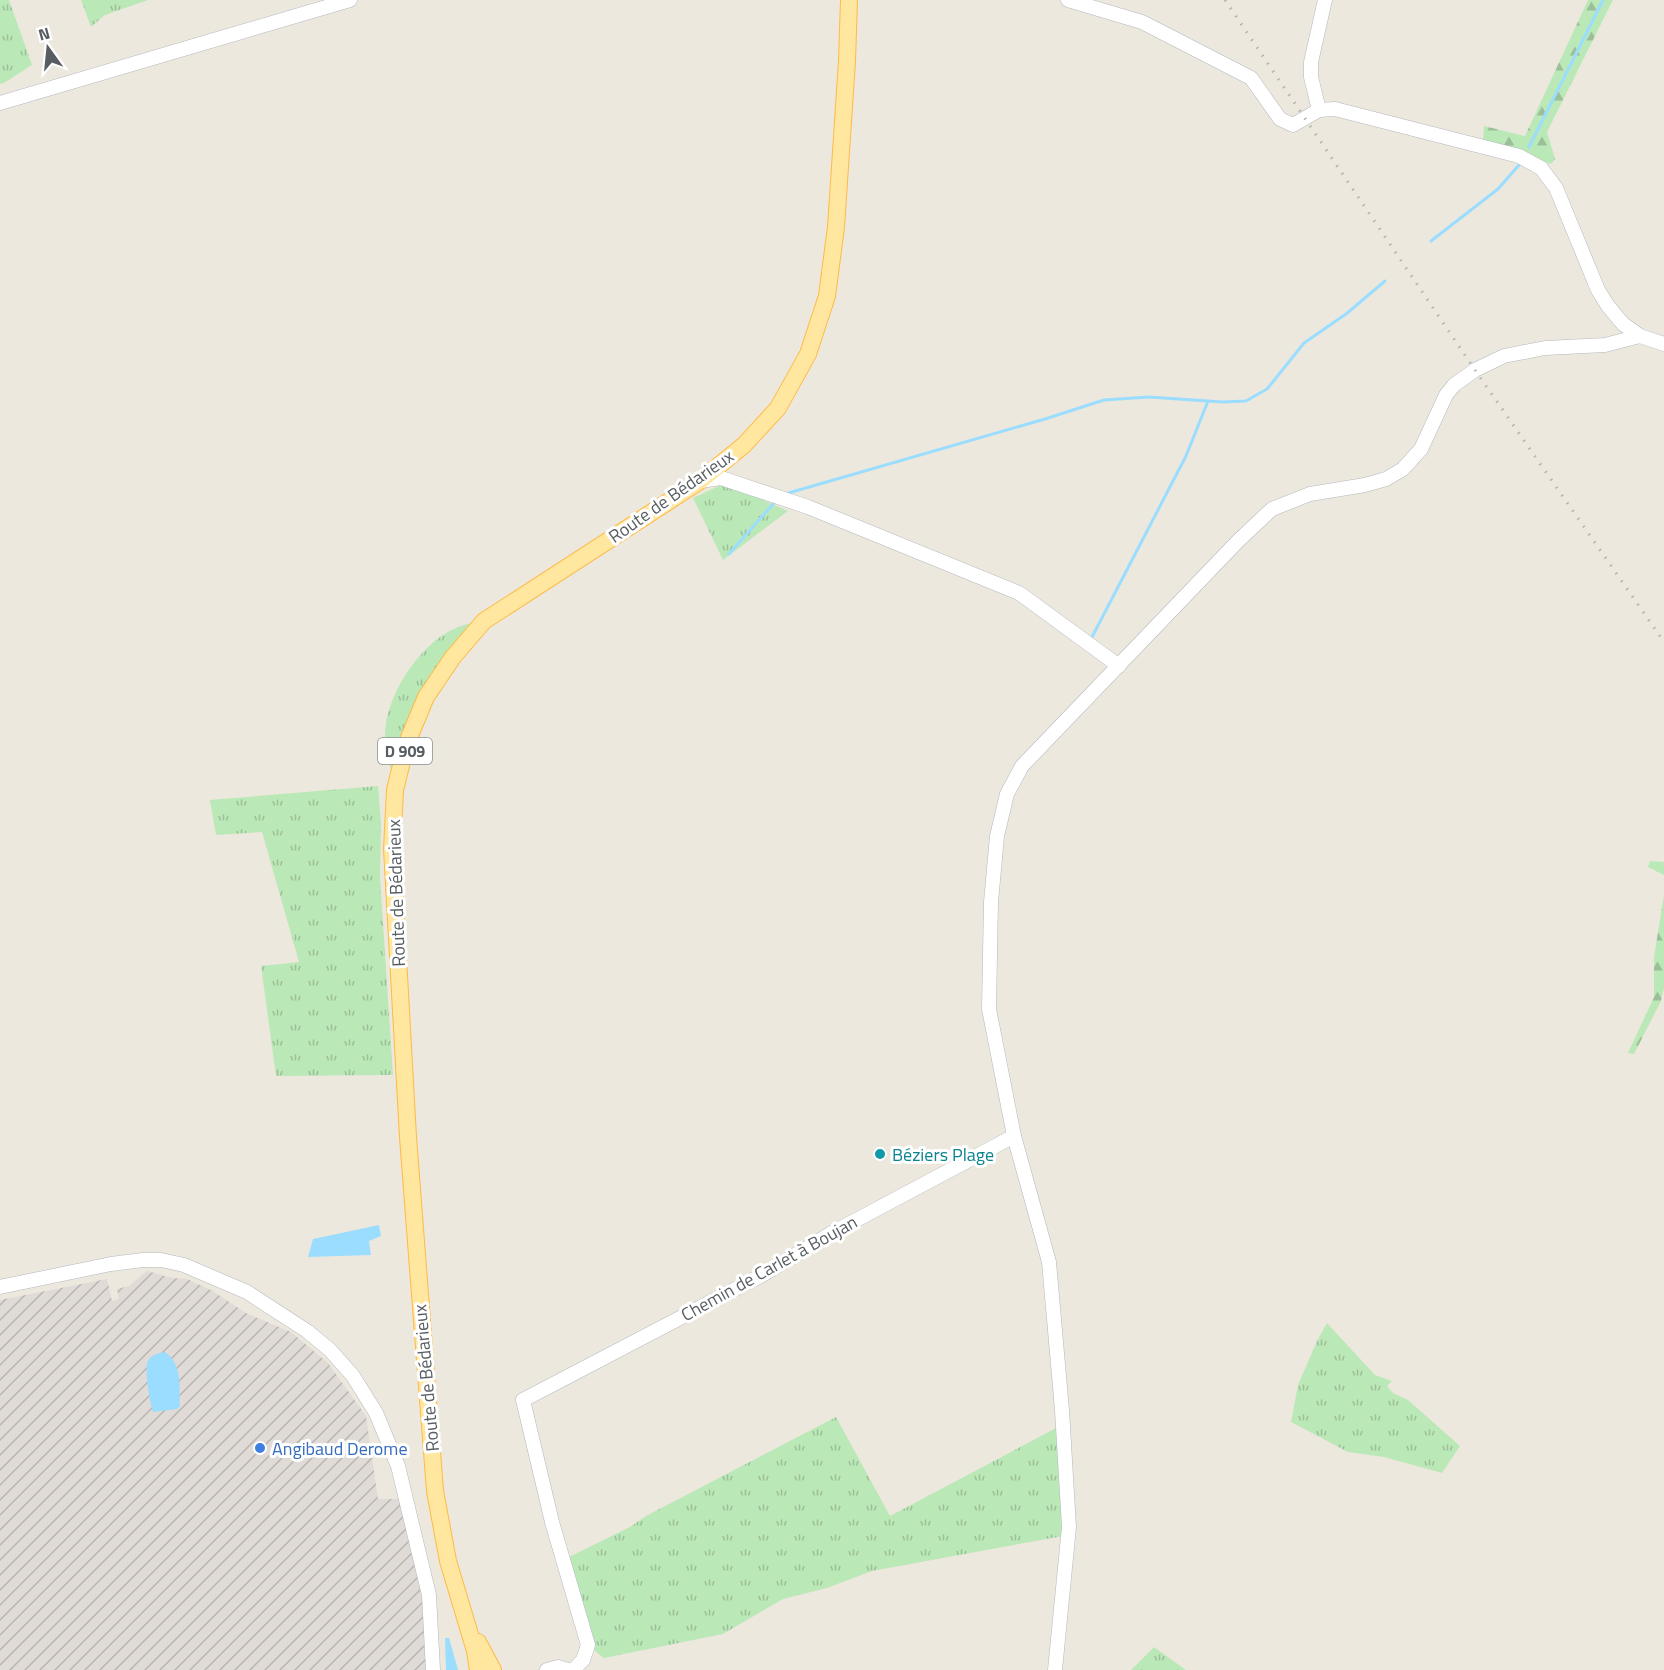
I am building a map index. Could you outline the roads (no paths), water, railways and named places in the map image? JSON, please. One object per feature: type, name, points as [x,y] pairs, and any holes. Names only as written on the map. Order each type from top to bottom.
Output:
[{"type":"main road","name":"Route de Bédarieux","points":[[478,1670],[448,1561],[435,1491],[408,1137],[392,849],[395,790],[406,745],[426,697],[453,657],[484,621],[700,480],[744,445],[778,408],[808,354],[827,296],[836,227],[849,0]]},
{"type":"main road","name":"Route de Bédarieux","points":[[847,61],[854,0]]},
{"type":"main road","name":"Route de Bédarieux","points":[[466,1620],[493,1670]]},
{"type":"street","points":[[0,103],[350,0]]},
{"type":"street","points":[[1068,0],[1142,22],[1251,78],[1280,119],[1293,125],[1320,110],[1335,109],[1519,156],[1541,168],[1556,188],[1598,290],[1608,306],[1623,324],[1640,336],[1664,344]]},
{"type":"street","points":[[1320,110],[1311,77],[1311,62],[1325,0]]},
{"type":"street","points":[[1056,1670],[1069,1527],[1062,1408],[1049,1262],[1014,1136],[989,1009],[992,902],[997,836],[1008,794],[1022,766],[1238,541],[1272,509],[1310,494],[1365,485],[1403,469],[1421,449],[1446,395],[1454,385],[1475,370],[1504,356],[1545,348],[1605,345],[1640,336]]},
{"type":"street","points":[[700,480],[721,478],[798,503],[1019,593],[1119,666]]},
{"type":"street","name":"Chemin de Carlet à Boujan","points":[[573,1670],[583,1660],[588,1645],[552,1522],[523,1400],[764,1274],[830,1233],[1014,1136]]},
{"type":"street","points":[[0,1287],[123,1262],[161,1260],[184,1266],[247,1292],[307,1331],[330,1350],[353,1376],[376,1413],[398,1466],[429,1595],[433,1670]]},
{"type":"street","points":[[547,1670],[558,1667],[568,1670]]},
{"type":"water","points":[[379,1225],[381,1236],[369,1241],[371,1255],[308,1257],[313,1239]]},
{"type":"water","points":[[165,1352],[175,1363],[177,1370],[180,1384],[180,1406],[177,1409],[153,1412],[148,1386],[148,1361],[151,1357]]},
{"type":"water","points":[[445,1638],[449,1638],[458,1670],[446,1670]]},
{"type":"waterway","points":[[1529,147],[1603,0]]},
{"type":"waterway","points":[[1431,241],[1498,189],[1519,165]]},
{"type":"waterway","points":[[785,494],[1104,400],[1149,397],[1222,402],[1246,401],[1267,389],[1304,343],[1346,314],[1385,281]]},
{"type":"waterway","points":[[1091,639],[1186,456],[1208,401]]},
{"type":"waterway","points":[[729,554],[774,503]]},
{"type":"railway","points":[[1225,0],[1475,370],[1664,642]]},
{"type":"place","name":"Béziers Plage","points":[[880,1154]]},
{"type":"place","name":"Angibaud Derome","points":[[260,1448]]}]
